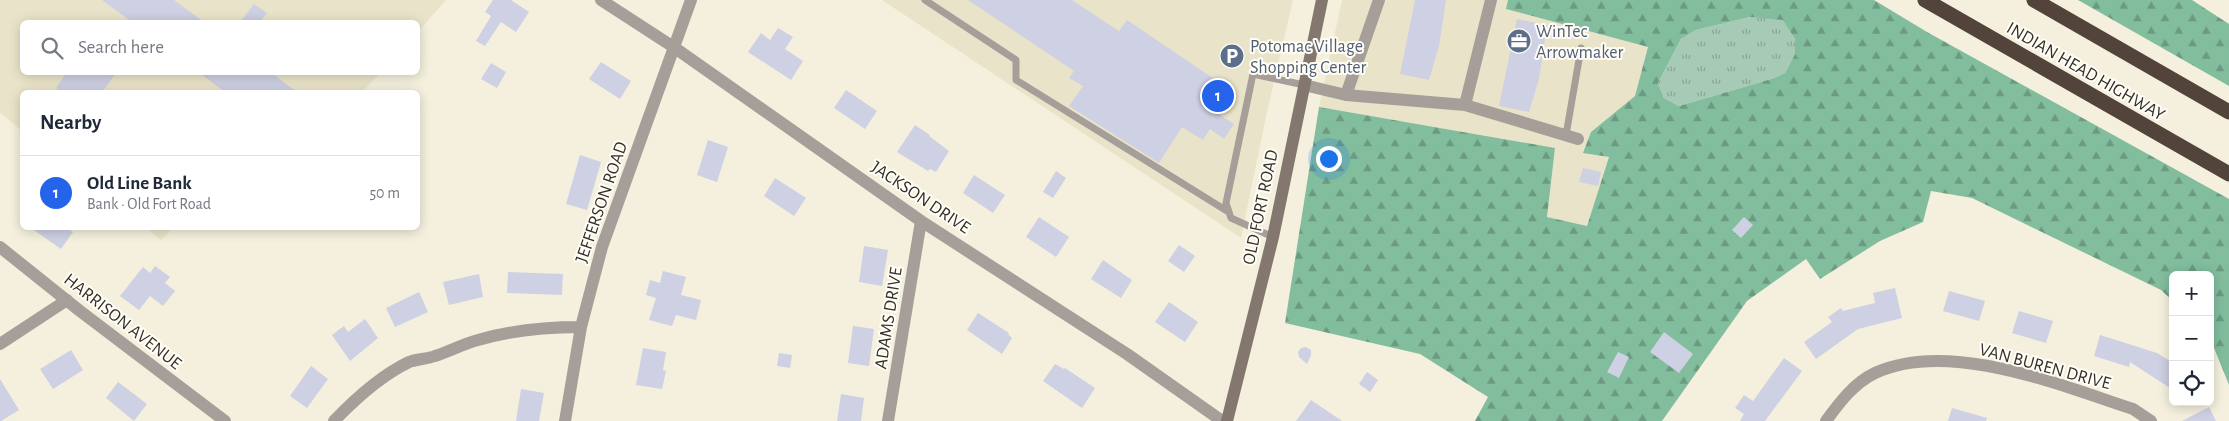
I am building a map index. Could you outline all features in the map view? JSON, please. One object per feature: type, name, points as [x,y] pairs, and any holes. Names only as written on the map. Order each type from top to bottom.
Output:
[{"type":"highway","name":"INDIAN HEAD HIGHWAY","points":[[1924,0],[2229,174]]},
{"type":"highway","name":"INDIAN HEAD HIGHWAY","points":[[2034,0],[2229,112]]},
{"type":"main road","name":"OLD FORT ROAD","points":[[1227,421],[1273,237],[1322,0]]},
{"type":"street","name":"JACKSON DRIVE","points":[[601,0],[675,48],[921,221],[1127,354],[1222,421]]},
{"type":"street","name":"JEFFERSON ROAD","points":[[565,421],[581,327],[602,247],[691,0]]},
{"type":"street","points":[[1346,95],[1379,0]]},
{"type":"street","points":[[1465,105],[1491,0]]},
{"type":"street","points":[[1304,85],[1346,95],[1465,105],[1572,137]]},
{"type":"street","name":"ADAMS DRIVE","points":[[888,421],[921,221]]},
{"type":"street","name":"HARRISON AVENUE","points":[[0,247],[225,421]]},
{"type":"street","points":[[0,344],[67,300]]},
{"type":"street","points":[[334,421],[356,398],[386,376],[410,362],[434,357],[471,342],[500,335],[547,327],[581,327]]},
{"type":"street","name":"VAN BUREN DRIVE","points":[[1826,421],[1854,388],[1873,374],[1909,362],[1930,361],[1959,362],[1998,368],[2133,409],[2151,421]]},
{"type":"lane","points":[[925,0],[1016,60],[1016,80],[1227,211]]},
{"type":"lane","points":[[1572,137],[1581,48]]},
{"type":"lane","points":[[1273,237],[1231,218],[1227,211],[1226,203],[1252,74],[1304,85]]},
{"type":"shaded area","points":[[0,0],[446,0],[420,30],[420,20],[20,20],[20,75],[378,75],[364,90],[20,90],[20,129],[0,113]]},
{"type":"shaded area","name":"Potomac Village Shopping Center","points":[[882,0],[1293,0],[1241,238]]},
{"type":"shaded area","points":[[1342,0],[1508,0],[1507,9],[1648,47],[1635,96],[1591,132],[1584,153],[1609,157],[1587,226],[1547,217],[1555,149],[1319,107]]},
{"type":"shaded area","points":[[148,230],[171,230],[161,240]]},
{"type":"green space","points":[[1508,0],[1874,0],[1927,32],[2229,199],[2229,385],[2214,348],[2214,271],[2169,271],[2169,297],[2161,290],[1972,198],[1931,191],[1923,222],[1880,241],[1820,279],[1806,259],[1747,301],[1662,421],[1475,421],[1488,397],[1420,354],[1285,323],[1319,107],[1555,148],[1547,217],[1587,226],[1609,157],[1583,153],[1591,132],[1635,96],[1648,47],[1506,9]],"holes":[[[1750,17],[1783,20],[1795,39],[1795,54],[1785,73],[1771,79],[1679,106],[1664,98],[1658,83],[1681,39],[1696,30]]]},
{"type":"green space","points":[[2078,0],[2192,0],[2229,24],[2229,86]]},
{"type":"green space","points":[[1750,17],[1783,19],[1795,39],[1795,54],[1785,73],[1771,79],[1679,106],[1664,98],[1658,83],[1681,39],[1696,30]]},
{"type":"building","points":[[102,0],[174,0],[201,20],[129,20]]},
{"type":"building","points":[[493,0],[511,0],[529,12],[516,32],[501,22],[485,46],[476,41],[491,16],[485,12]]},
{"type":"building","points":[[968,0],[1072,0],[1119,31],[1127,20],[1235,93],[1220,115],[1234,124],[1224,139],[1210,129],[1203,140],[1182,127],[1159,163],[1069,106],[1083,86],[1069,78],[1074,71]]},
{"type":"building","points":[[1415,0],[1446,0],[1439,46],[1429,80],[1400,74]]},
{"type":"building","points":[[254,4],[267,13],[262,20],[242,20]]},
{"type":"building","points":[[1517,19],[1547,25],[1539,79],[1529,112],[1499,106]]},
{"type":"building","points":[[778,28],[793,37],[785,49],[803,61],[791,80],[748,52],[761,33],[770,40]]},
{"type":"building","points":[[601,62],[631,81],[620,99],[589,79]]},
{"type":"building","points":[[491,63],[506,72],[497,88],[481,79]]},
{"type":"building","points":[[65,75],[115,75],[104,90],[59,90],[56,88]]},
{"type":"building","points":[[202,75],[274,75],[294,90],[222,90]]},
{"type":"building","points":[[846,90],[877,111],[865,129],[834,108]]},
{"type":"building","points":[[915,125],[949,151],[936,172],[930,169],[928,171],[897,152]]},
{"type":"building","points":[[708,140],[728,147],[717,182],[697,175]]},
{"type":"building","points":[[580,155],[601,162],[587,210],[566,204]]},
{"type":"building","points":[[1583,168],[1601,172],[1598,186],[1579,182]]},
{"type":"building","points":[[1056,171],[1066,178],[1053,198],[1043,192]]},
{"type":"building","points":[[974,175],[1005,195],[993,213],[963,193]]},
{"type":"building","points":[[775,178],[806,198],[794,216],[764,196]]},
{"type":"building","points":[[1039,217],[1069,237],[1056,257],[1026,237]]},
{"type":"building","points":[[1744,217],[1753,225],[1741,238],[1732,230]]},
{"type":"building","points":[[34,230],[70,230],[73,232],[61,249]]},
{"type":"building","points":[[1179,245],[1195,256],[1184,272],[1168,261]]},
{"type":"building","points":[[864,246],[888,250],[882,286],[859,282]]},
{"type":"building","points":[[1103,260],[1132,280],[1121,298],[1091,279]]},
{"type":"building","points":[[155,266],[170,277],[165,283],[175,291],[163,306],[150,296],[139,310],[120,296],[143,267],[150,273]]},
{"type":"building","points":[[663,271],[686,277],[681,295],[701,300],[696,320],[676,315],[672,326],[649,320],[656,298],[646,295],[650,280],[660,283]]},
{"type":"building","points":[[508,272],[563,274],[562,295],[507,293]]},
{"type":"building","points":[[479,274],[483,297],[449,305],[443,282]]},
{"type":"building","points":[[1895,288],[1902,318],[1858,329],[1816,359],[1804,342],[1832,322],[1828,317],[1841,308],[1843,311],[1875,303],[1873,293]]},
{"type":"building","points":[[1949,291],[1985,301],[1979,321],[1943,311]]},
{"type":"building","points":[[419,292],[428,312],[395,327],[386,308]]},
{"type":"building","points":[[1169,302],[1198,322],[1185,342],[1155,322]]},
{"type":"building","points":[[2019,311],[2053,321],[2046,343],[2012,333]]},
{"type":"building","points":[[978,313],[1009,333],[1012,338],[1002,354],[967,330]]},
{"type":"building","points":[[365,319],[378,338],[350,361],[332,335],[344,326],[348,332]]},
{"type":"building","points":[[853,326],[874,329],[869,366],[848,363]]},
{"type":"building","points":[[1664,332],[1693,354],[1679,373],[1650,352]]},
{"type":"building","points":[[2100,335],[2157,353],[2169,360],[2169,387],[2130,362],[2129,367],[2094,356]]},
{"type":"building","points":[[1306,347],[1311,350],[1307,364],[1299,357],[1298,352],[1301,348]]},
{"type":"building","points":[[643,348],[666,352],[663,370],[666,371],[662,389],[636,385]]},
{"type":"building","points":[[71,350],[83,370],[53,389],[40,369]]},
{"type":"building","points":[[1618,352],[1629,357],[1619,378],[1607,372]]},
{"type":"building","points":[[779,353],[792,355],[790,368],[777,366]]},
{"type":"building","points":[[1784,358],[1802,371],[1765,421],[1740,421],[1744,414],[1735,408],[1744,395],[1753,401]]},
{"type":"building","points":[[1055,364],[1065,368],[1095,388],[1082,408],[1043,381]]},
{"type":"building","points":[[311,366],[328,379],[307,408],[290,396]]},
{"type":"building","points":[[1367,372],[1378,380],[1370,392],[1359,384]]},
{"type":"building","points":[[0,379],[19,410],[1,421],[0,421]]},
{"type":"building","points":[[118,382],[147,404],[134,421],[106,398]]},
{"type":"building","points":[[521,389],[544,393],[539,421],[516,421]]},
{"type":"building","points":[[841,394],[864,398],[861,421],[837,421]]},
{"type":"building","points":[[1311,400],[1342,421],[1296,421]]},
{"type":"building","points":[[2209,407],[2216,421],[2182,421]]},
{"type":"building","points":[[1952,408],[1987,418],[1986,421],[1948,421]]},
{"type":"place","name":"WinTec Arrowmaker","points":[[1519,41]]},
{"type":"place","name":"Potomac Village Shopping Center","points":[[1232,56]]},
{"type":"place","name":"Old Line Bank","points":[[1218,96]]}]
